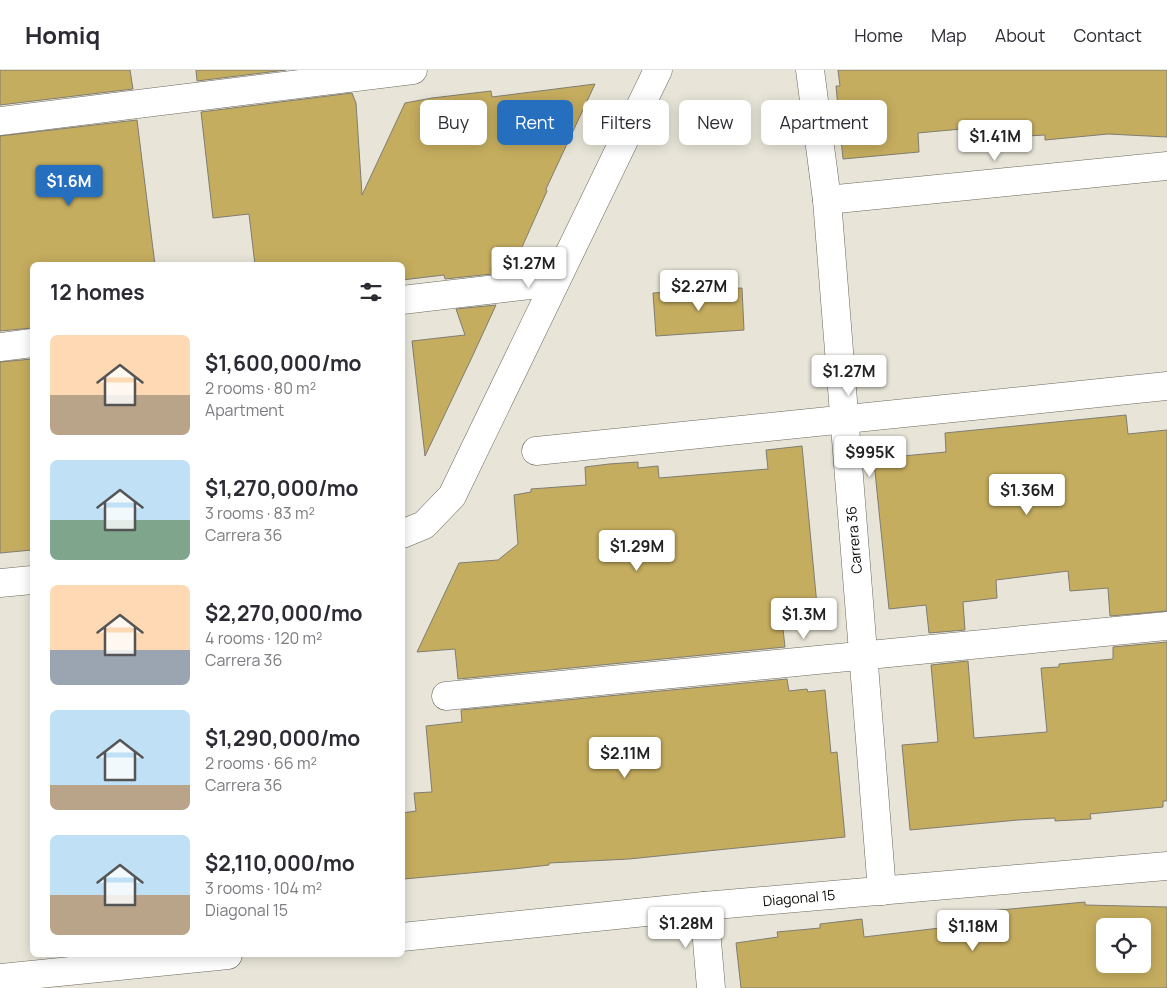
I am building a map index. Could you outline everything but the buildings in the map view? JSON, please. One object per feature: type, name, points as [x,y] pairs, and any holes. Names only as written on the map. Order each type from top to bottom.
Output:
[{"type":"street","points":[[0,121],[413,70]]},
{"type":"street","points":[[405,533],[424,525],[452,496],[658,70]]},
{"type":"street","name":"Carrera 36","points":[[810,70],[827,200],[882,891]]},
{"type":"street","points":[[827,200],[1167,166]]},
{"type":"street","points":[[405,300],[555,282]]},
{"type":"street","points":[[0,347],[30,343]]},
{"type":"street","points":[[536,451],[1167,386]]},
{"type":"street","points":[[0,584],[30,580]]},
{"type":"street","points":[[446,696],[1167,626]]},
{"type":"street","name":"Diagonal 15","points":[[405,937],[704,906],[1167,866]]},
{"type":"street","points":[[704,906],[710,988]]},
{"type":"street","points":[[0,978],[208,957]]}]
